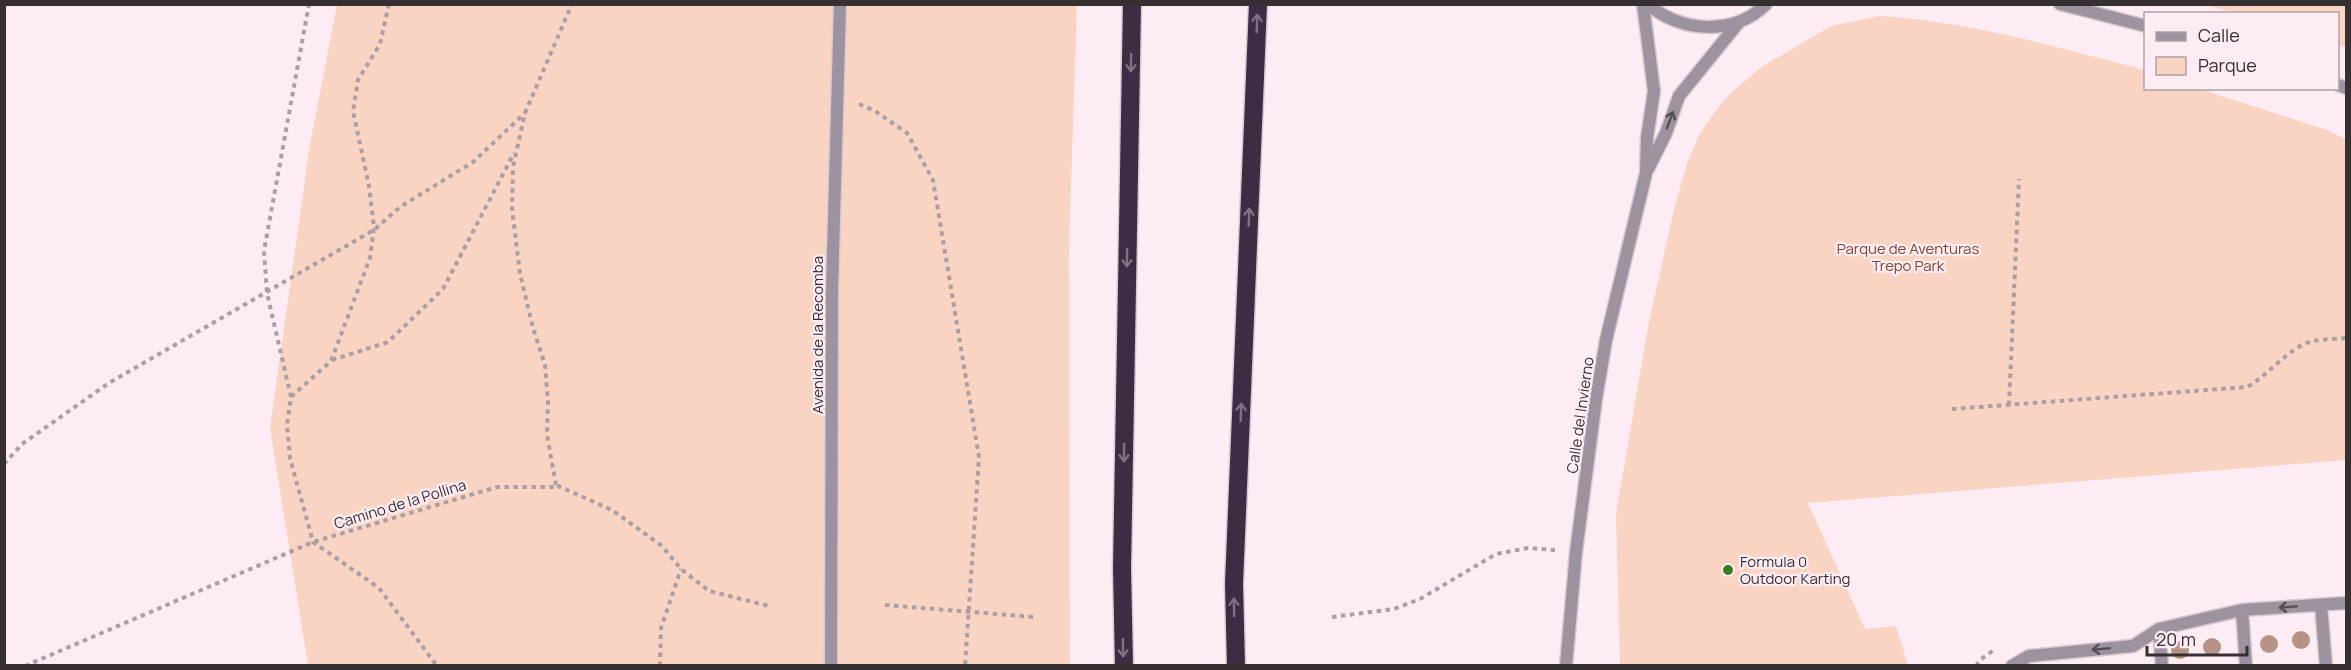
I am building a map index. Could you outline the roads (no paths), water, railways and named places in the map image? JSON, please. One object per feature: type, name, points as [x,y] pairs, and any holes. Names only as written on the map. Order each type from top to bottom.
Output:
[{"type":"highway","points":[[1124,666],[1122,568],[1132,4]]},
{"type":"highway","points":[[1236,666],[1234,584],[1258,4]]},
{"type":"street","name":"Avenida de la Recomba","points":[[831,666],[832,302],[840,4]]},
{"type":"street","name":"Calle del Invierno","points":[[1566,666],[1576,552],[1596,399],[1606,340],[1646,173],[1647,138],[1654,91],[1643,4]]},
{"type":"street","points":[[1648,4],[1660,15],[1690,26],[1716,27],[1739,22],[1766,4]]},
{"type":"street","points":[[2060,4],[2144,26]]},
{"type":"street","name":"Calle del Invierno","points":[[1646,173],[1666,133],[1679,96],[1739,22]]},
{"type":"street","points":[[2012,666],[2029,656],[2133,646],[2159,629],[2242,610],[2346,603]]},
{"type":"street","points":[[2321,605],[2326,666]]},
{"type":"street","points":[[2242,610],[2246,666]]},
{"type":"street","points":[[2159,629],[2162,666]]},
{"type":"place","name":"Formula 0 Outdoor Karting","points":[[1728,570]]},
{"type":"park label","name":"Parque de Aventuras Trepo Park","points":[[1908,256]]}]
